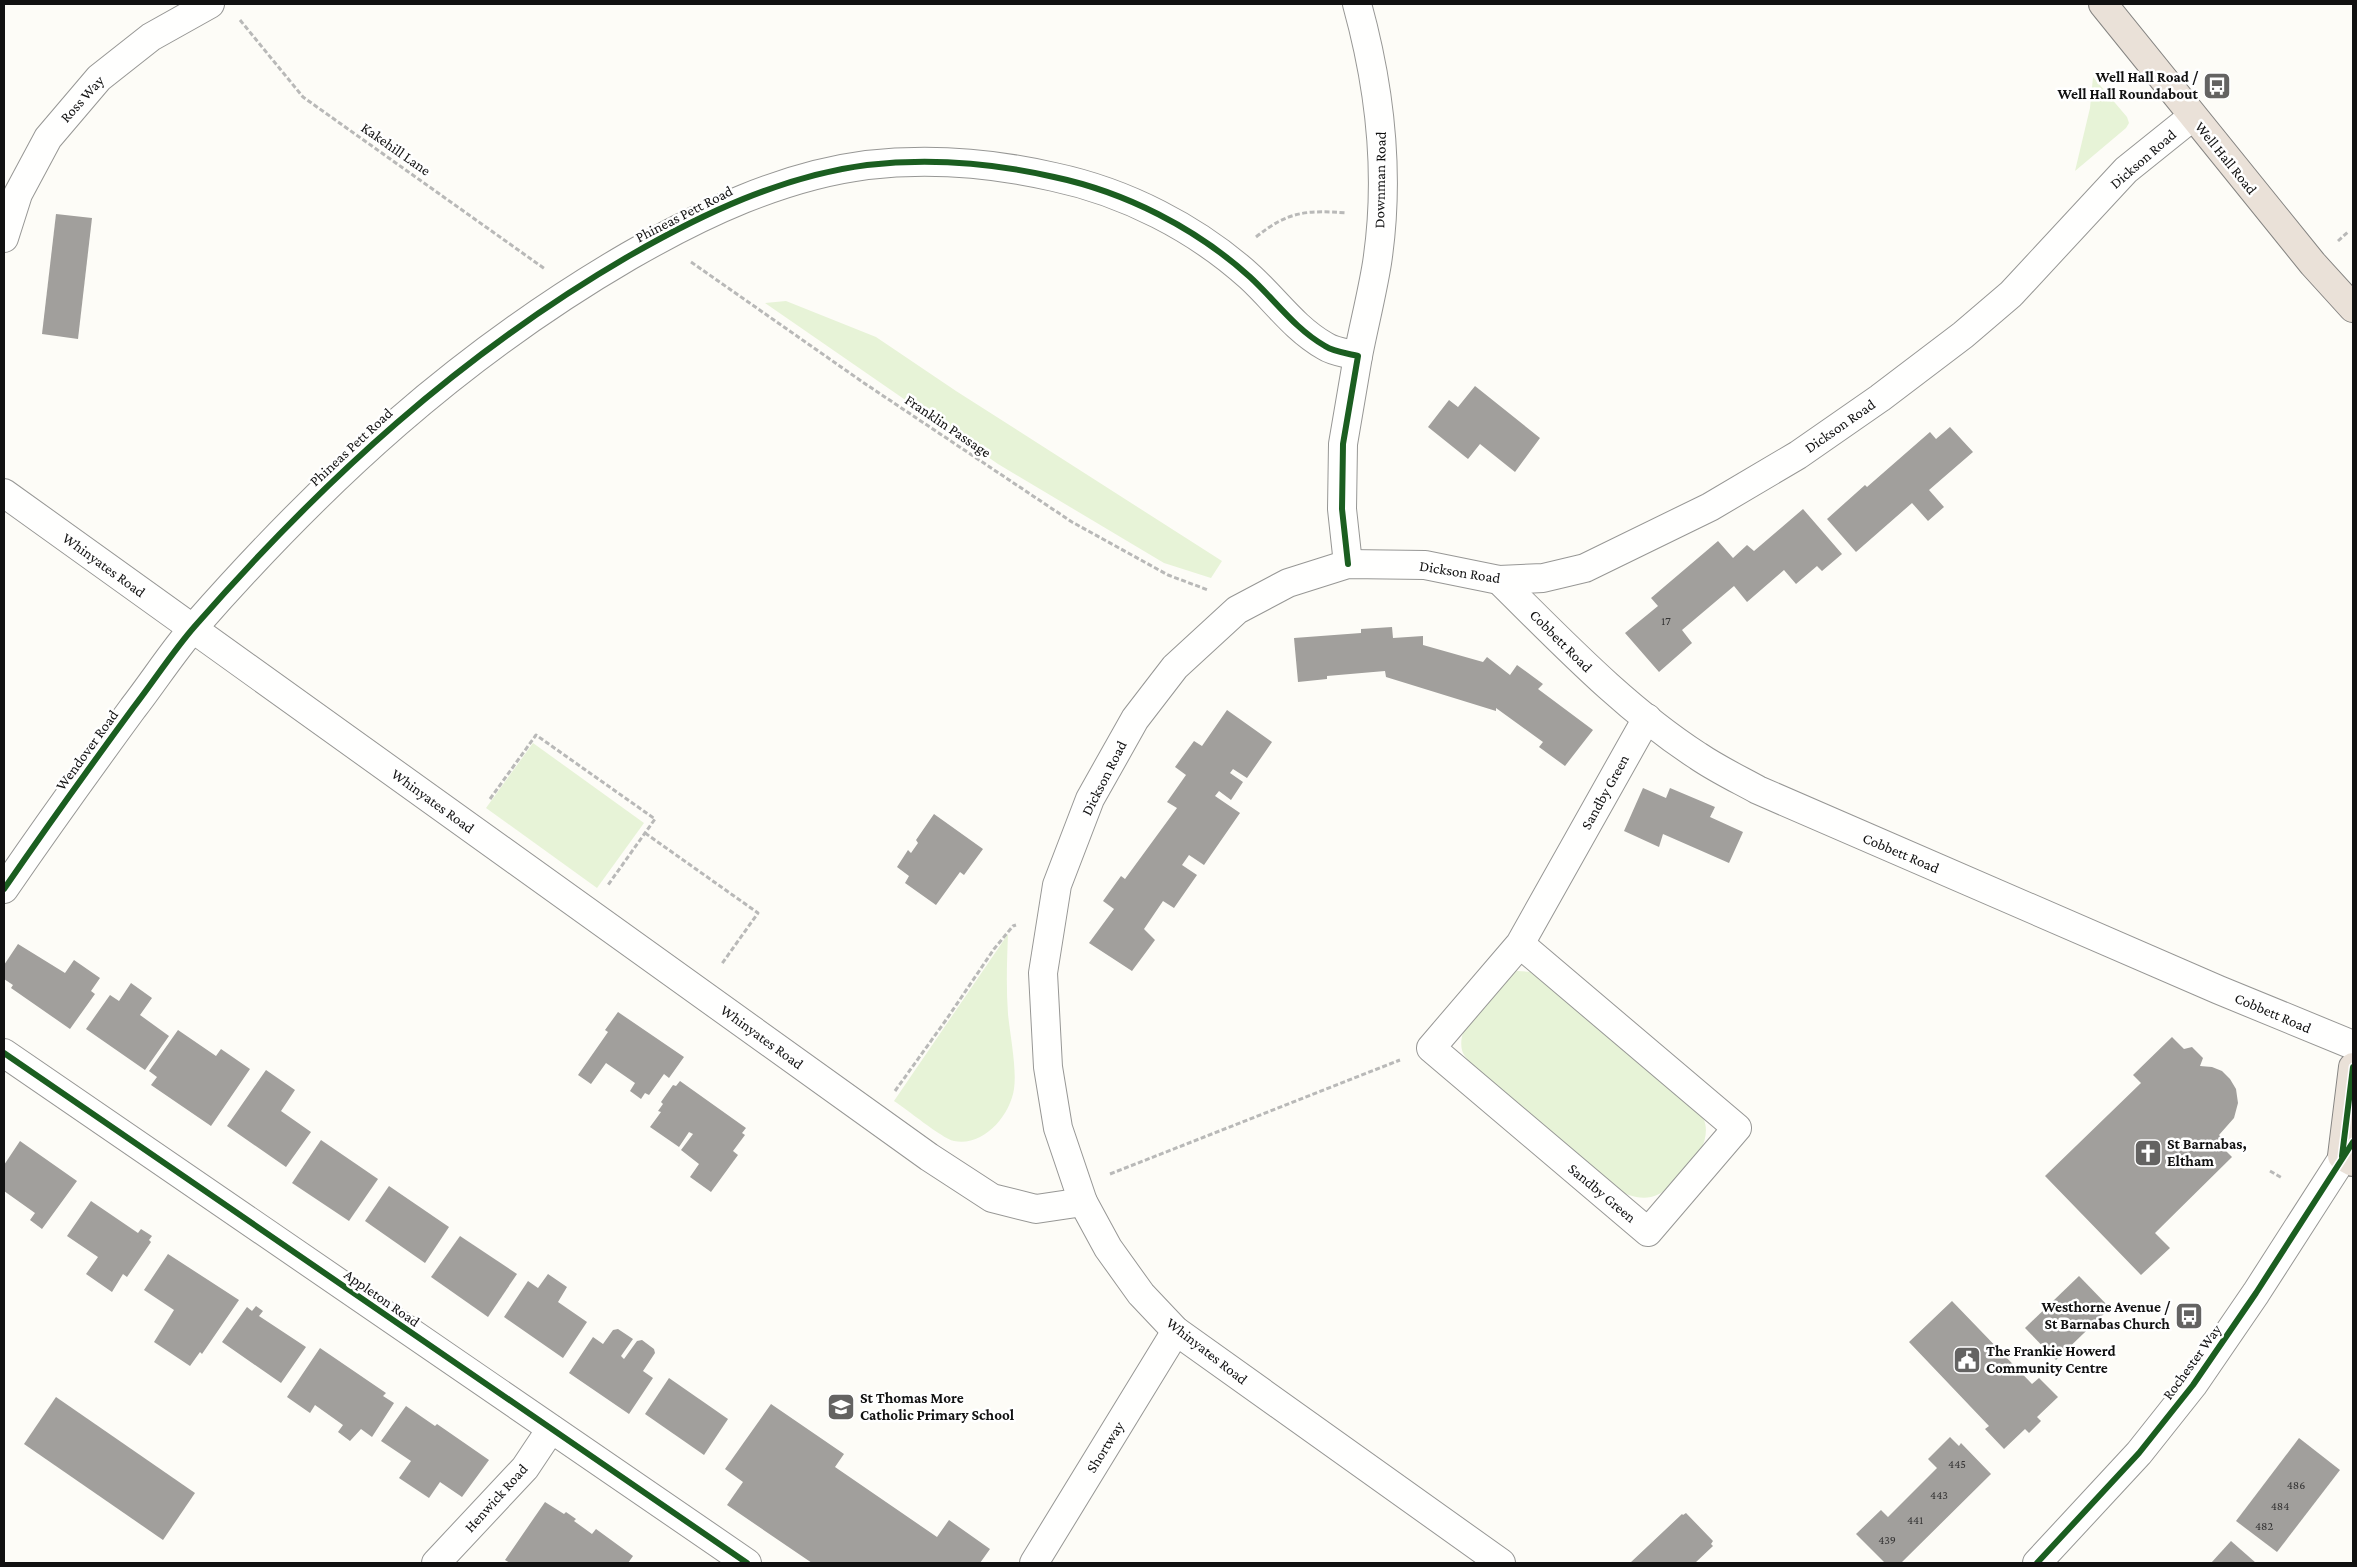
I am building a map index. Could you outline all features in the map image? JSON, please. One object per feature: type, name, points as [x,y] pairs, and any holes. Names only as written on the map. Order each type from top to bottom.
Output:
[{"type":"highway","name":"Well Hall Road","points":[[2103,4],[2192,117],[2313,264],[2353,308]]},
{"type":"highway","name":"Rochester Way","points":[[2350,1153],[2353,1066]]},
{"type":"street","name":"Ross Way","points":[[4,238],[18,194],[48,138],[99,78],[151,37],[210,4]]},
{"type":"street","name":"Downman Road","points":[[1357,4],[1368,42],[1380,124],[1382,188],[1377,263],[1358,356]]},
{"type":"street","name":"Dickson Road","points":[[1080,1195],[1058,1128],[1048,1067],[1043,972],[1057,885],[1090,799],[1135,719],[1175,667],[1237,610],[1288,584],[1348,564],[1425,565],[1499,580],[1543,578],[1585,568],[1710,507],[1798,455],[1888,392],[1964,334],[2004,300],[2056,247],[2126,170],[2192,117]]},
{"type":"street","name":"Phineas Pett Road","points":[[192,629],[306,508],[360,455],[422,399],[498,340],[574,289],[659,239],[742,198],[800,180],[865,166],[931,161],[995,166],[1057,177],[1105,191],[1157,213],[1199,239],[1248,275],[1297,326],[1328,348],[1358,356]]},
{"type":"street","points":[[1348,564],[1342,509],[1343,444],[1358,356]]},
{"type":"street","name":"Whinyates Road","points":[[4,493],[875,1118],[992,1198],[1036,1209],[1080,1195],[1108,1248],[1141,1294],[1176,1331],[1501,1563]]},
{"type":"street","name":"Cobbett Road","points":[[1499,580],[1593,673],[1647,718],[1698,756],[1758,790],[2210,986],[2353,1045]]},
{"type":"street","name":"Wendover Road","points":[[4,889],[72,791],[192,629]]},
{"type":"street","name":"Sandby Green","points":[[1520,944],[1737,1128],[1648,1232],[1431,1048],[1520,944],[1647,718]]},
{"type":"street","name":"Appleton Road","points":[[4,1053],[747,1563]]},
{"type":"street","name":"Rochester Way","points":[[2038,1563],[2138,1453],[2193,1385],[2350,1153]]},
{"type":"street","name":"Shortway","points":[[1034,1563],[1176,1331]]},
{"type":"street","name":"Henwick Road","points":[[436,1563],[525,1468],[551,1429]]},
{"type":"path","points":[[1232,263],[1263,231],[1293,214],[1314,211],[1381,216]]},
{"type":"path","points":[[2339,240],[2348,232]]},
{"type":"path","points":[[470,827],[536,735],[655,819],[589,912]]},
{"type":"path","points":[[645,833],[758,913],[701,993]]},
{"type":"path","points":[[875,1118],[1012,926],[1051,920]]},
{"type":"path","points":[[1080,1195],[1431,1048]]},
{"type":"path","points":[[2270,1171],[2282,1178]]},
{"type":"green space","points":[[2093,77],[2127,117],[2129,123],[2126,128],[2075,171],[2090,108]]},
{"type":"green space","points":[[786,301],[876,337],[956,391],[1222,561],[1211,578],[1164,563],[998,464],[765,303]]},
{"type":"green space","points":[[533,743],[644,823],[597,888],[486,808]]},
{"type":"green space","points":[[1008,934],[1007,1004],[1015,1072],[1014,1089],[1007,1109],[1001,1119],[985,1134],[965,1142],[954,1141],[933,1129],[894,1101]]},
{"type":"green space","points":[[1517,971],[1532,972],[1690,1101],[1701,1115],[1706,1131],[1699,1155],[1682,1177],[1661,1193],[1641,1198],[1614,1189],[1473,1065],[1463,1053],[1461,1042],[1470,1018],[1478,1006],[1498,985]]},
{"type":"building","points":[[56,214],[92,218],[78,339],[42,334]]},
{"type":"building","points":[[1475,386],[1540,438],[1515,472],[1480,444],[1468,459],[1428,427],[1449,400],[1458,407]]},
{"type":"building","points":[[1950,427],[1973,452],[1929,490],[1944,507],[1928,521],[1912,503],[1856,552],[1827,519],[1930,432],[1936,439]]},
{"type":"building","points":[[1803,509],[1842,554],[1822,571],[1817,566],[1796,584],[1784,570],[1747,602],[1734,586],[1682,630],[1692,643],[1659,672],[1625,633],[1658,606],[1651,598],[1718,541],[1733,558],[1747,545],[1754,551]]},
{"type":"building","points":[[1392,627],[1393,638],[1423,636],[1423,645],[1483,662],[1487,657],[1510,675],[1517,665],[1543,684],[1538,689],[1593,730],[1565,766],[1539,747],[1543,742],[1496,708],[1496,711],[1386,677],[1385,671],[1327,676],[1327,679],[1298,682],[1294,638],[1361,633],[1361,629]]},
{"type":"building","points":[[1227,710],[1272,742],[1247,778],[1233,769],[1230,773],[1243,782],[1231,800],[1219,791],[1215,796],[1240,813],[1204,865],[1189,855],[1182,865],[1197,875],[1174,908],[1163,901],[1144,929],[1155,940],[1132,971],[1089,943],[1114,909],[1103,901],[1121,876],[1125,879],[1177,808],[1167,802],[1186,775],[1175,767],[1194,741],[1202,746]]},
{"type":"building","points":[[1643,788],[1666,798],[1670,788],[1715,807],[1710,817],[1743,832],[1729,863],[1663,834],[1659,847],[1624,831]]},
{"type":"building","points":[[934,814],[983,849],[964,875],[960,872],[936,905],[905,883],[909,876],[897,867],[908,850],[911,853],[918,843],[916,840]]},
{"type":"building","points":[[18,944],[65,973],[74,960],[100,978],[91,991],[95,994],[70,1029],[11,988],[13,985],[4,979],[4,965]]},
{"type":"building","points":[[131,983],[152,998],[140,1015],[169,1036],[145,1070],[86,1029],[110,995],[119,1001]]},
{"type":"building","points":[[618,1012],[684,1057],[669,1078],[664,1074],[649,1095],[645,1093],[641,1099],[630,1091],[635,1083],[606,1063],[591,1084],[578,1075],[608,1032],[605,1030]]},
{"type":"building","points":[[178,1030],[216,1056],[221,1049],[250,1069],[211,1126],[151,1085],[157,1077],[149,1071]]},
{"type":"building","name":"St Barnabas, Eltham","points":[[2172,1037],[2184,1049],[2192,1047],[2203,1058],[2200,1066],[2212,1067],[2222,1071],[2236,1089],[2238,1103],[2234,1118],[2219,1135],[2225,1142],[2224,1149],[2232,1157],[2155,1233],[2170,1248],[2141,1275],[2045,1176],[2141,1083],[2133,1075]]},
{"type":"building","points":[[266,1070],[295,1090],[281,1111],[311,1132],[286,1167],[227,1126]]},
{"type":"building","points":[[680,1081],[746,1128],[742,1133],[745,1135],[733,1151],[738,1155],[711,1192],[690,1177],[699,1164],[681,1150],[693,1134],[689,1132],[679,1147],[650,1127],[661,1112],[658,1111],[663,1104],[661,1102],[673,1085],[676,1086]]},
{"type":"building","points":[[321,1140],[378,1179],[349,1221],[292,1183]]},
{"type":"building","points":[[20,1141],[77,1181],[42,1229],[30,1220],[35,1213],[4,1191],[4,1165]]},
{"type":"building","points":[[389,1186],[449,1227],[425,1263],[365,1221]]},
{"type":"building","points":[[91,1201],[138,1233],[141,1229],[152,1236],[149,1240],[151,1242],[127,1277],[123,1274],[112,1292],[86,1274],[98,1257],[67,1236]]},
{"type":"building","points":[[460,1236],[517,1274],[488,1317],[431,1277]]},
{"type":"building","points":[[168,1254],[239,1300],[202,1354],[200,1352],[190,1366],[154,1342],[174,1310],[144,1290]]},
{"type":"building","points":[[548,1274],[567,1287],[558,1302],[587,1322],[563,1358],[504,1317],[528,1281],[538,1288]]},
{"type":"building","points":[[2079,1276],[2110,1308],[2056,1360],[2025,1328]]},
{"type":"building","name":"The Frankie Howerd Community Centre","points":[[1952,1301],[2032,1384],[2039,1378],[2058,1397],[2037,1417],[2041,1421],[2029,1433],[2025,1429],[2004,1449],[1985,1429],[1989,1426],[1909,1342]]},
{"type":"building","points":[[256,1306],[263,1311],[259,1316],[306,1347],[281,1383],[222,1342],[247,1307],[252,1311]]},
{"type":"building","points":[[618,1329],[633,1339],[621,1356],[624,1359],[637,1341],[642,1340],[654,1349],[655,1353],[643,1371],[653,1378],[629,1414],[569,1373],[593,1337],[603,1344],[613,1330]]},
{"type":"building","points":[[320,1348],[386,1393],[383,1396],[394,1403],[372,1437],[361,1429],[350,1441],[338,1432],[343,1425],[315,1405],[310,1413],[287,1397]]},
{"type":"building","points":[[669,1378],[728,1419],[704,1455],[645,1414]]},
{"type":"building","points":[[56,1397],[195,1493],[163,1540],[24,1444]]},
{"type":"building","points":[[771,1404],[844,1454],[835,1467],[937,1537],[949,1520],[990,1549],[980,1563],[812,1563],[727,1505],[743,1482],[725,1469]]},
{"type":"building","points":[[406,1406],[435,1426],[437,1424],[489,1460],[462,1497],[440,1482],[429,1498],[399,1478],[411,1461],[381,1441]]},
{"type":"building","points":[[1950,1437],[1959,1446],[1961,1443],[1991,1474],[1901,1563],[1885,1563],[1856,1534],[1881,1510],[1888,1517],[1937,1468],[1928,1459]]},
{"type":"building","points":[[2299,1438],[2340,1470],[2277,1552],[2236,1521]]},
{"type":"building","points":[[545,1502],[564,1514],[566,1512],[576,1519],[574,1521],[592,1534],[596,1529],[633,1556],[628,1563],[510,1563],[505,1560]]},
{"type":"building","points":[[1686,1513],[1713,1541],[1711,1544],[1713,1546],[1695,1563],[1630,1563],[1682,1514]]},
{"type":"building","points":[[2231,1541],[2256,1563],[2211,1563]]},
{"type":"cycle path","points":[[4,889],[187,636],[293,520],[344,470],[397,423],[451,378],[508,335],[567,294],[629,256],[685,226],[744,199],[804,178],[835,170],[890,163],[961,163],[1031,172],[1107,192],[1158,214],[1207,243],[1250,277],[1295,323],[1314,339],[1332,350],[1358,356],[1343,444],[1342,509],[1348,564]]},
{"type":"cycle path","points":[[4,1053],[747,1563]]},
{"type":"cycle path","points":[[2342,1156],[2353,1067]]},
{"type":"cycle path","points":[[2037,1563],[2139,1453],[2193,1385],[2256,1293],[2353,1142]]},
{"type":"place","name":"Well Hall Road / Well Hall Roundabout","points":[[2217,86]]},
{"type":"place","name":"St Barnabas, Eltham","points":[[2148,1153]]},
{"type":"place","name":"Westhorne Avenue / St Barnabas Church","points":[[2189,1316]]},
{"type":"place","name":"The Frankie Howerd Community Centre","points":[[1967,1360]]},
{"type":"place","name":"St Thomas More Catholic Primary School","points":[[841,1407]]}]
